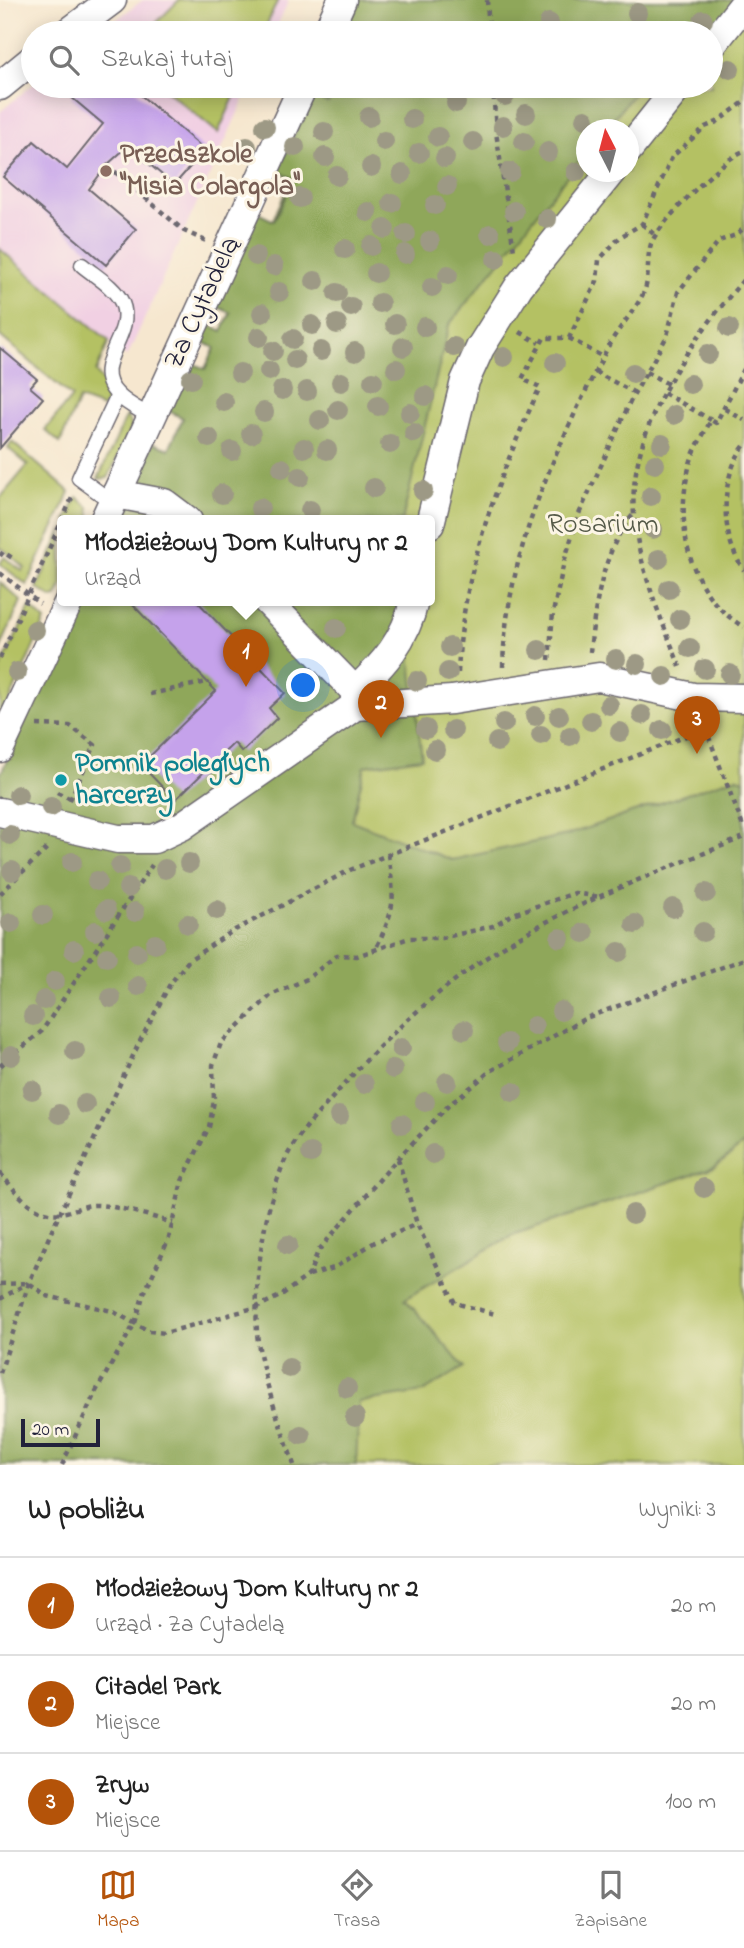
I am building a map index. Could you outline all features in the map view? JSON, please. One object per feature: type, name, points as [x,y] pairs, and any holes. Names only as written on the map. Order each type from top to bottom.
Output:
[{"type":"street","points":[[84,21],[112,0]]},
{"type":"street","points":[[332,21],[342,0]]},
{"type":"street","points":[[723,31],[744,4]]},
{"type":"street","points":[[0,86],[21,69]]},
{"type":"street","name":"Za Cytadelą","points":[[111,506],[297,98]]},
{"type":"street","points":[[639,136],[670,98]]},
{"type":"street","points":[[432,515],[465,381],[480,348],[519,286],[603,182]]},
{"type":"street","points":[[111,506],[164,503],[180,515]]},
{"type":"street","points":[[272,606],[355,698],[460,698],[599,677],[693,697],[744,698]]},
{"type":"street","points":[[0,812],[118,839],[154,839],[164,835],[355,698],[386,662],[409,623],[413,606]]},
{"type":"street","points":[[6,736],[65,610]]},
{"type":"lane","points":[[82,265],[114,291],[122,303],[124,326],[106,367],[107,377],[118,395],[151,417]]},
{"type":"lane","points":[[111,506],[79,478],[118,395]]},
{"type":"path","points":[[487,0],[488,21]]},
{"type":"path","points":[[494,98],[496,132],[519,286]]},
{"type":"path","points":[[569,338],[597,281],[599,260],[620,237],[642,223],[672,157],[705,127],[717,122],[744,102]]},
{"type":"path","points":[[505,691],[505,635],[526,532],[546,475],[603,357],[645,290],[650,247],[656,236],[702,183],[727,160],[744,151]]},
{"type":"path","points":[[107,166],[184,231],[227,251]]},
{"type":"path","points":[[642,223],[656,236]]},
{"type":"path","points":[[547,685],[553,613],[564,562],[579,514],[635,393],[670,329],[678,292],[719,241],[736,235],[744,228]]},
{"type":"path","points":[[744,279],[668,384],[644,435],[634,489],[638,536],[650,585],[744,829]]},
{"type":"path","points":[[460,698],[458,671],[461,634],[481,534],[508,457],[540,387],[523,379],[544,338],[569,338],[603,357]]},
{"type":"path","points":[[664,393],[716,423],[744,369]]},
{"type":"path","points":[[595,372],[635,393]]},
{"type":"path","points":[[646,372],[668,384]]},
{"type":"path","points":[[724,409],[744,420]]},
{"type":"path","points":[[711,420],[690,461],[684,496],[689,559],[706,593],[731,619],[744,626]]},
{"type":"path","points":[[744,446],[730,475],[726,502],[729,533],[744,570]]},
{"type":"path","points":[[65,515],[74,495],[87,484]]},
{"type":"path","points":[[590,678],[590,649],[608,563],[618,533],[636,512]]},
{"type":"path","points":[[0,658],[57,532]]},
{"type":"path","points":[[0,556],[3,552],[14,559]]},
{"type":"path","points":[[0,573],[28,596],[65,610]]},
{"type":"path","points":[[150,694],[207,682]]},
{"type":"path","points":[[0,894],[67,828],[69,798],[95,745],[70,726],[6,736]]},
{"type":"path","points":[[0,1373],[29,1283],[60,1213],[139,1043],[170,984],[189,960],[300,894],[388,855],[706,728]]},
{"type":"path","points":[[57,792],[69,798]]},
{"type":"path","points":[[0,1066],[42,1031],[150,871],[164,835]]},
{"type":"path","points":[[294,1465],[278,1419],[258,1336],[257,1307],[259,1264],[278,1180],[288,1154],[312,1121],[379,1044],[446,985],[534,929],[600,897],[744,837]]},
{"type":"path","points":[[377,947],[392,914],[395,897],[388,855]]},
{"type":"path","points":[[62,1465],[95,1393],[135,1323],[143,1296],[173,1223],[182,1181],[209,1127],[214,1101],[213,1065],[221,1043],[271,995],[307,979],[337,955],[357,956],[409,938],[442,938],[493,926],[513,914],[575,893],[600,897]]},
{"type":"path","points":[[309,1275],[318,1251],[398,1158],[448,1106],[489,1072],[586,1018],[744,958]]},
{"type":"path","points":[[398,1158],[417,1224],[455,1303],[495,1314]]},
{"type":"path","points":[[0,1173],[18,1198],[60,1213],[85,1204],[106,1205],[173,1223]]},
{"type":"path","points":[[0,1284],[29,1283],[47,1296],[112,1311],[149,1331],[165,1333],[257,1307],[279,1296],[309,1275],[334,1268],[375,1242],[417,1224]]},
{"type":"path","points":[[0,1299],[29,1283]]},
{"type":"shaded area","points":[[143,0],[289,0],[279,21],[114,21]]},
{"type":"shaded area","name":"Przedszkole \"Misia Colargola\"","points":[[21,94],[21,98],[245,98],[127,357],[0,249],[0,112]]},
{"type":"green space","points":[[179,0],[278,0],[268,21],[158,21]]},
{"type":"green space","points":[[355,0],[744,0],[723,21],[347,21]]},
{"type":"green space","name":"Rosarium","points":[[744,0],[744,1465],[0,1465],[0,775],[79,606],[435,606],[435,515],[122,515],[169,449],[183,418],[167,410],[205,369],[215,348],[200,340],[207,324],[222,331],[292,178],[278,171],[310,98],[327,102],[329,98],[723,98],[723,21]]},
{"type":"green space","points":[[176,98],[234,98],[218,133]]},
{"type":"green space","points":[[310,98],[328,103],[330,98],[630,98],[613,119],[576,119],[576,165],[449,325],[403,515],[121,515],[153,443],[169,449],[183,418],[167,410],[190,362],[205,369],[215,348],[200,340],[207,324],[222,331],[231,313],[215,306],[258,213],[274,221],[294,179],[278,171]]},
{"type":"green space","points":[[0,249],[109,341],[96,372],[110,392],[103,408],[79,399],[60,443],[45,430],[72,397],[0,336]]},
{"type":"green space","points":[[127,415],[132,427],[108,478],[98,479]]},
{"type":"green space","points":[[12,442],[70,492],[57,515],[27,585],[0,564],[4,557],[22,571],[25,568],[2,548],[0,550],[0,498],[28,465],[8,448]]},
{"type":"green space","points":[[77,497],[89,507],[90,515],[69,515]]},
{"type":"green space","points":[[57,542],[57,597],[52,598],[37,588]]},
{"type":"green space","points":[[0,582],[21,601],[0,649]]},
{"type":"green space","points":[[79,606],[405,606],[422,758],[365,766],[352,821],[452,860],[567,835],[736,777],[744,780],[744,1144],[714,1167],[512,1235],[405,1299],[464,1367],[423,1392],[359,1402],[356,1465],[0,1465],[0,775]]},
{"type":"green space","points":[[30,607],[45,621],[0,722],[0,669]]},
{"type":"building","points":[[72,98],[144,98],[205,150],[174,185],[128,146],[107,165],[89,189],[136,229],[106,265],[3,177],[34,141],[67,169],[103,124]]},
{"type":"building","points":[[0,348],[37,379],[30,387],[43,398],[0,448]]},
{"type":"building","points":[[134,606],[202,606],[285,693],[269,708],[277,718],[242,752],[234,743],[175,800],[141,765],[216,691]]},
{"type":"place","name":"Przedszkole \"Misia Colargola\"","points":[[106,171]]},
{"type":"place","name":"Młodzieżowy Dom Kultury nr 2","points":[[246,687]]},
{"type":"place","name":"Citadel Park","points":[[381,738]]},
{"type":"place","name":"Zryw","points":[[697,754]]},
{"type":"place","name":"Pomnik poległych harcerzy","points":[[61,780]]}]
